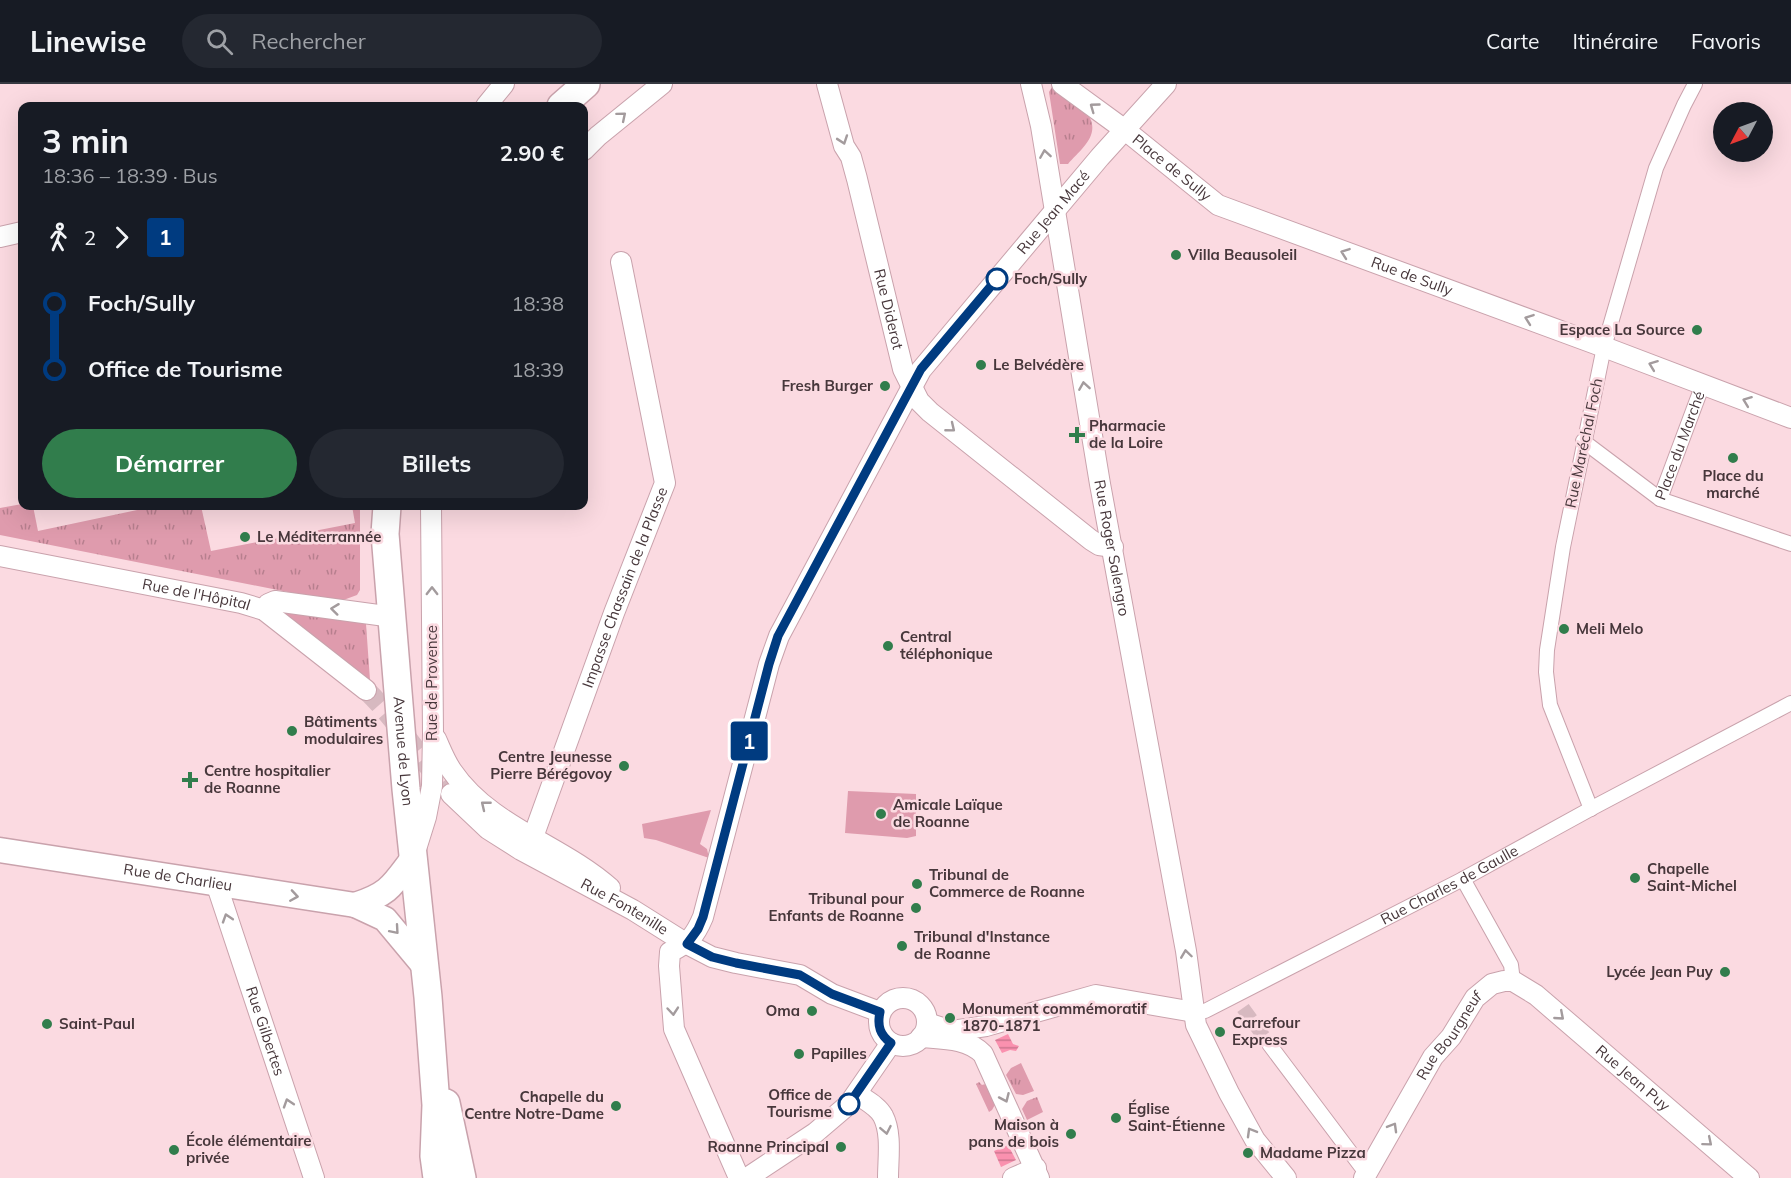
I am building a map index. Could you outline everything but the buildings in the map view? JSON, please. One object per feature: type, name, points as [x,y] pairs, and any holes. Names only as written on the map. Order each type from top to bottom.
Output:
[{"type":"main road","points":[[566,102],[586,84]]},
{"type":"main road","name":"Avenue de Lyon","points":[[387,510],[385,534],[413,858],[428,997],[436,1105],[434,1156],[437,1178]]},
{"type":"main road","name":"Avenue de Lyon","points":[[428,997],[446,1104],[462,1178]]},
{"type":"street","points":[[489,102],[504,84]]},
{"type":"street","points":[[588,146],[662,84]]},
{"type":"street","name":"Rue Diderot","points":[[826,84],[844,146],[851,157],[903,369],[919,401],[1091,540],[1099,545],[1113,547]]},
{"type":"street","name":"Rue Roger Salengro","points":[[1031,84],[1041,126],[1100,484],[1186,951],[1196,1025],[1255,1140],[1286,1178]]},
{"type":"street","name":"Place de Sully","points":[[1062,84],[1125,130],[1218,205]]},
{"type":"street","name":"Rue Jean Macé","points":[[679,948],[698,929],[703,917],[778,636],[911,386],[921,369],[1100,157],[1166,84]]},
{"type":"street","name":"Rue Maréchal Foch","points":[[1591,809],[1550,705],[1546,672],[1547,650],[1563,547],[1604,346],[1656,168],[1695,84]]},
{"type":"street","name":"Rue de Sully","points":[[1218,205],[1703,384]]},
{"type":"street","points":[[0,237],[18,233]]},
{"type":"street","name":"Impasse Chassain de la Plasse","points":[[533,837],[614,613],[665,483],[621,262]]},
{"type":"street","name":"Place du Marché","points":[[1791,418],[1703,384],[1660,499],[1791,544]]},
{"type":"street","points":[[1583,441],[1660,499]]},
{"type":"street","name":"Rue de Provence","points":[[413,858],[426,817],[432,786],[431,510]]},
{"type":"street","name":"Rue de l'Hôpital","points":[[0,556],[241,603],[264,610],[366,690]]},
{"type":"street","points":[[264,610],[268,604],[275,601],[393,617]]},
{"type":"street","name":"Rue Charles de Gaulle","points":[[986,1026],[1096,995],[1194,1012],[1205,1011],[1463,879],[1791,703]]},
{"type":"street","points":[[433,733],[452,771],[462,784],[499,816],[594,874],[633,910]]},
{"type":"street","name":"Rue Fontenille","points":[[451,794],[488,828],[521,850],[633,910],[679,948],[736,963],[800,975],[832,994],[880,1012]]},
{"type":"street","name":"Rue de Charlieu","points":[[0,850],[355,905],[385,919],[425,967]]},
{"type":"street","points":[[355,905],[376,898],[385,892],[413,858]]},
{"type":"street","points":[[1463,879],[1511,965],[1513,981]]},
{"type":"street","name":"Rue Gilbertes","points":[[216,883],[314,1178]]},
{"type":"street","points":[[679,948],[669,966],[674,1029],[739,1178]]},
{"type":"street","name":"Rue Bourgneuf","points":[[1365,1176],[1433,1057],[1451,1037],[1475,998],[1492,984],[1513,981]]},
{"type":"street","name":"Rue Jean Puy","points":[[1513,981],[1536,995],[1749,1178]]},
{"type":"street","points":[[1234,996],[1243,1008]]},
{"type":"street","points":[[910,999],[922,1008],[924,1030],[911,1044],[904,1046],[891,1043],[881,1033],[880,1012],[889,1001],[910,999]]},
{"type":"street","points":[[924,1030],[952,1031],[986,1026]]},
{"type":"street","points":[[976,1047],[986,1026]]},
{"type":"street","points":[[924,1030],[976,1047],[991,1067],[1038,1173],[1013,1178]]},
{"type":"street","points":[[747,1178],[815,1133],[849,1104],[891,1043]]},
{"type":"street","points":[[1269,1044],[1365,1176]]},
{"type":"street","points":[[857,1094],[876,1107],[883,1115],[888,1131],[888,1178]]},
{"type":"street","points":[[436,1105],[449,1178]]},
{"type":"green space","points":[[1052,87],[1090,118],[1092,125],[1087,143],[1068,164],[1060,164],[1049,92]]},
{"type":"green space","points":[[18,505],[18,510],[34,510],[38,531],[137,510],[202,510],[211,551],[355,523],[353,510],[360,510],[360,590],[357,595],[338,602],[0,535],[0,508]]},
{"type":"green space","points":[[275,607],[366,624],[370,680]]},
{"type":"green space","name":"Amicale Laïque de Roanne","points":[[848,791],[916,794],[916,836],[907,838],[845,833]]},
{"type":"green space","points":[[711,810],[700,844],[707,849],[709,858],[644,838],[642,824]]},
{"type":"green space","points":[[1021,1063],[1034,1091],[1023,1095],[1016,1094],[1006,1075],[1011,1068]]},
{"type":"green space","points":[[979,1082],[982,1085],[986,1084],[996,1103],[989,1112],[976,1084]]},
{"type":"green space","points":[[1037,1097],[1043,1112],[1027,1120],[1022,1109],[1027,1101]]},
{"type":"shaded area","points":[[1008,1034],[1013,1044],[1019,1046],[1016,1051],[1010,1050],[1002,1053],[995,1040]]},
{"type":"shaded area","points":[[1008,1145],[1016,1160],[1001,1167],[994,1151]]},
{"type":"tunnel","points":[[366,690],[389,715],[451,794]]},
{"type":"tunnel","points":[[1243,1008],[1269,1044]]},
{"type":"bus line","name":"1","points":[[849,1104],[891,1043],[881,1033],[880,1012],[832,994],[800,975],[712,957],[687,944],[698,929],[703,917],[778,636],[921,369],[997,279]]},
{"type":"place","name":"Villa Beausoleil","points":[[1176,255]]},
{"type":"place","name":"Foch/Sully","points":[[997,279]]},
{"type":"place","name":"Espace La Source","points":[[1697,330]]},
{"type":"place","name":"Le Belvédère","points":[[981,365]]},
{"type":"place","name":"Fresh Burger","points":[[885,386]]},
{"type":"place","name":"Pharmacie de la Loire","points":[[1077,435]]},
{"type":"place","name":"Place du marché","points":[[1733,458]]},
{"type":"place","name":"Le Méditerrannée","points":[[245,537]]},
{"type":"place","name":"Meli Melo","points":[[1564,629]]},
{"type":"place","name":"Central téléphonique","points":[[888,646]]},
{"type":"place","name":"Bâtiments modulaires","points":[[292,731]]},
{"type":"place","name":"Centre Jeunesse Pierre Bérégovoy","points":[[624,766]]},
{"type":"place","name":"Centre hospitalier de Roanne","points":[[190,780]]},
{"type":"place","name":"Amicale Laïque de Roanne","points":[[881,814]]},
{"type":"place","name":"Chapelle Saint-Michel","points":[[1635,878]]},
{"type":"place","name":"Tribunal de Commerce de Roanne","points":[[917,884]]},
{"type":"place","name":"Tribunal pour Enfants de Roanne","points":[[916,908]]},
{"type":"place","name":"Tribunal d'Instance de Roanne","points":[[902,946]]},
{"type":"place","name":"Lycée Jean Puy","points":[[1725,972]]},
{"type":"place","name":"Oma","points":[[812,1011]]},
{"type":"place","name":"Monument commémoratif 1870-1871","points":[[950,1018]]},
{"type":"place","name":"Saint-Paul","points":[[47,1024]]},
{"type":"place","name":"Carrefour Express","points":[[1220,1032]]},
{"type":"place","name":"Papilles","points":[[799,1054]]},
{"type":"place","name":"Office de Tourisme","points":[[849,1104]]},
{"type":"place","name":"Chapelle du Centre Notre-Dame","points":[[616,1106]]},
{"type":"place","name":"Église Saint-Étienne","points":[[1116,1118]]},
{"type":"place","name":"Maison à pans de bois","points":[[1071,1134]]},
{"type":"place","name":"Roanne Principal","points":[[841,1147]]},
{"type":"place","name":"École élémentaire privée","points":[[174,1150]]},
{"type":"place","name":"Madame Pizza","points":[[1248,1153]]}]
